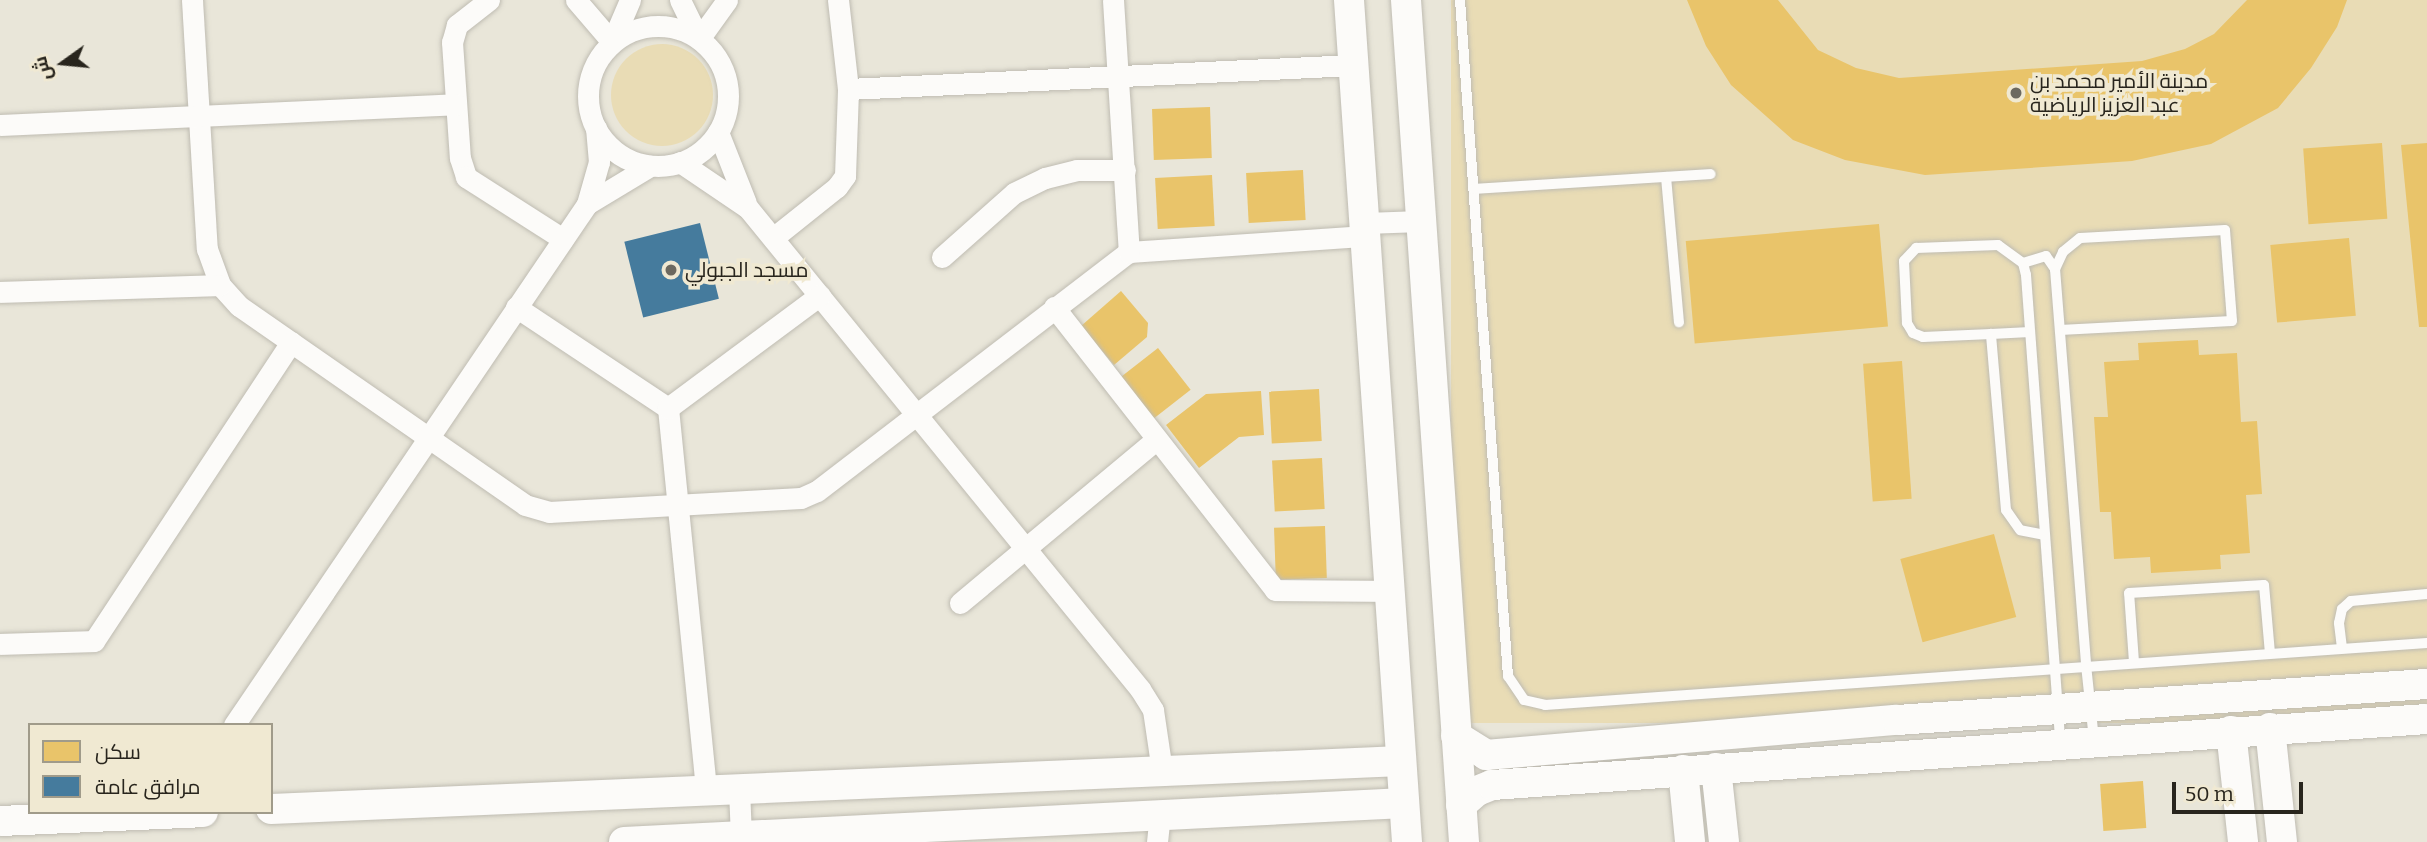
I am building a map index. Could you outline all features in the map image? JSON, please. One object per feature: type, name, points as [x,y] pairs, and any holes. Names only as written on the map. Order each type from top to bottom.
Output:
[{"type":"street","points":[[192,0],[207,249],[220,285],[239,306],[525,505],[549,512],[801,498],[1129,252],[1365,229],[1421,220]]},
{"type":"street","points":[[489,0],[457,25],[452,42],[456,104],[466,177],[563,239]]},
{"type":"street","points":[[576,0],[612,43]]},
{"type":"street","points":[[235,723],[587,204],[599,162],[596,128],[589,106],[589,82],[598,60],[612,43],[630,0]]},
{"type":"street","points":[[680,0],[699,39]]},
{"type":"street","points":[[699,39],[727,0]]},
{"type":"street","points":[[773,238],[837,187],[845,176],[848,89],[838,0]]},
{"type":"street","points":[[1113,0],[1129,252]]},
{"type":"street","points":[[1349,0],[1407,842]]},
{"type":"street","points":[[1406,0],[1464,842]]},
{"type":"street","points":[[596,128],[609,147],[628,160],[650,166],[680,162],[695,156],[718,132],[729,99],[726,76],[716,55],[699,39],[678,28],[655,26],[632,30],[612,43]]},
{"type":"street","points":[[848,89],[1354,65]]},
{"type":"street","points":[[0,125],[456,104]]},
{"type":"street","points":[[718,132],[748,208]]},
{"type":"street","points":[[680,162],[748,208],[1140,689],[1157,727],[1162,771]]},
{"type":"street","points":[[587,204],[650,166]]},
{"type":"street","points":[[942,257],[1014,193],[1045,178],[1077,170],[1125,170]]},
{"type":"street","points":[[0,292],[220,285]]},
{"type":"street","points":[[668,408],[820,295]]},
{"type":"street","points":[[516,307],[668,408]]},
{"type":"street","points":[[1054,307],[1275,590],[1390,592]]},
{"type":"street","points":[[0,644],[94,641],[291,342]]},
{"type":"street","points":[[668,408],[675,507],[706,790]]},
{"type":"street","points":[[960,603],[1024,546],[1157,439]]},
{"type":"street","points":[[1456,736],[1486,755],[2057,709],[2427,684]]},
{"type":"street","points":[[1461,805],[1477,791],[1492,785],[2060,742],[2427,719]]},
{"type":"street","points":[[2270,728],[2282,842]]},
{"type":"street","points":[[2231,731],[2243,842]]},
{"type":"street","points":[[273,809],[1401,761]]},
{"type":"street","points":[[1716,768],[1724,842]]},
{"type":"street","points":[[1683,770],[1690,842]]},
{"type":"street","points":[[739,789],[741,836]]},
{"type":"street","points":[[624,842],[741,836],[785,838],[1158,829],[1404,803]]},
{"type":"street","points":[[0,821],[158,814]]},
{"type":"lane","points":[[1460,0],[1508,676],[1524,700],[1545,705],[2055,666],[2427,643]]},
{"type":"lane","points":[[1474,189],[1711,174]]},
{"type":"lane","points":[[1666,177],[1679,322]]},
{"type":"lane","points":[[2060,330],[2232,321],[2225,230],[2080,238],[2063,252],[2055,269],[2086,665],[2094,740]]},
{"type":"lane","points":[[2030,332],[1913,333],[1907,323],[1904,261],[1916,248],[1980,243],[1998,244],[2023,263],[2030,332],[2060,742]]},
{"type":"lane","points":[[2023,263],[2046,256],[2055,269]]},
{"type":"lane","points":[[1991,334],[2006,510],[2020,530],[2045,535]]},
{"type":"lane","points":[[2134,662],[2129,593],[2264,585],[2270,653]]},
{"type":"lane","points":[[2342,648],[2339,623],[2342,608],[2351,601],[2427,594]]},
{"type":"shaded area","points":[[1451,0],[2427,0],[2427,723],[1451,723]]},
{"type":"shaded area","points":[[662,44],[682,48],[698,59],[709,75],[713,95],[709,115],[698,131],[682,142],[662,146],[642,142],[626,131],[615,115],[611,95],[615,75],[626,59],[642,48]]},
{"type":"building: سكن","points":[[1687,0],[1778,0],[1818,50],[1856,68],[1899,78],[2142,61],[2185,49],[2214,34],[2247,0],[2347,0],[2337,27],[2311,68],[2278,108],[2211,144],[2132,161],[1925,175],[1845,160],[1793,140],[1731,85],[1706,46]]},
{"type":"building: سكن","points":[[1210,107],[1212,158],[1154,160],[1152,109]]},
{"type":"building: سكن","points":[[2382,143],[2387,219],[2308,224],[2303,149]]},
{"type":"building: سكن","points":[[2427,143],[2427,327],[2419,327],[2401,145]]},
{"type":"building: سكن","points":[[1303,170],[1306,220],[1249,223],[1246,173]]},
{"type":"building: سكن","points":[[1212,175],[1215,226],[1158,229],[1155,178]]},
{"type":"building: سكن","points":[[1879,224],[1888,327],[1695,344],[1686,241]]},
{"type":"building: سكن","points":[[2349,238],[2356,316],[2277,323],[2270,245]]},
{"type":"building: سكن","points":[[1121,291],[1148,323],[1147,337],[1114,365],[1081,326]]},
{"type":"building: سكن","points":[[2198,340],[2199,355],[2237,353],[2241,422],[2257,421],[2262,494],[2246,495],[2250,553],[2220,555],[2221,569],[2151,573],[2150,557],[2114,559],[2111,512],[2100,512],[2094,417],[2108,417],[2104,362],[2139,360],[2138,343]]},
{"type":"building: سكن","points":[[1158,348],[1191,390],[1153,419],[1120,378]]},
{"type":"building: سكن","points":[[1902,361],[1912,499],[1873,501],[1863,364]]},
{"type":"building: سكن","points":[[1319,389],[1322,441],[1272,444],[1269,392]]},
{"type":"building: سكن","points":[[1261,391],[1264,435],[1239,437],[1199,468],[1166,425],[1206,394]]},
{"type":"building: سكن","points":[[1322,458],[1325,509],[1275,512],[1272,461]]},
{"type":"building: سكن","points":[[1325,526],[1327,578],[1276,580],[1274,528]]},
{"type":"building: سكن","points":[[1994,534],[2016,617],[1923,642],[1900,559]]},
{"type":"building: سكن","points":[[2143,781],[2146,828],[2103,831],[2100,784]]},
{"type":"building: مرافق عامة","name":"مسجد الجبولي","points":[[700,223],[719,299],[643,318],[624,242]]},
{"type":"place","name":"مدينة الأمير محمد بن عبد العزيز الرياضية","points":[[2016,93]]},
{"type":"place","name":"مسجد الجبولي","points":[[671,270]]}]
